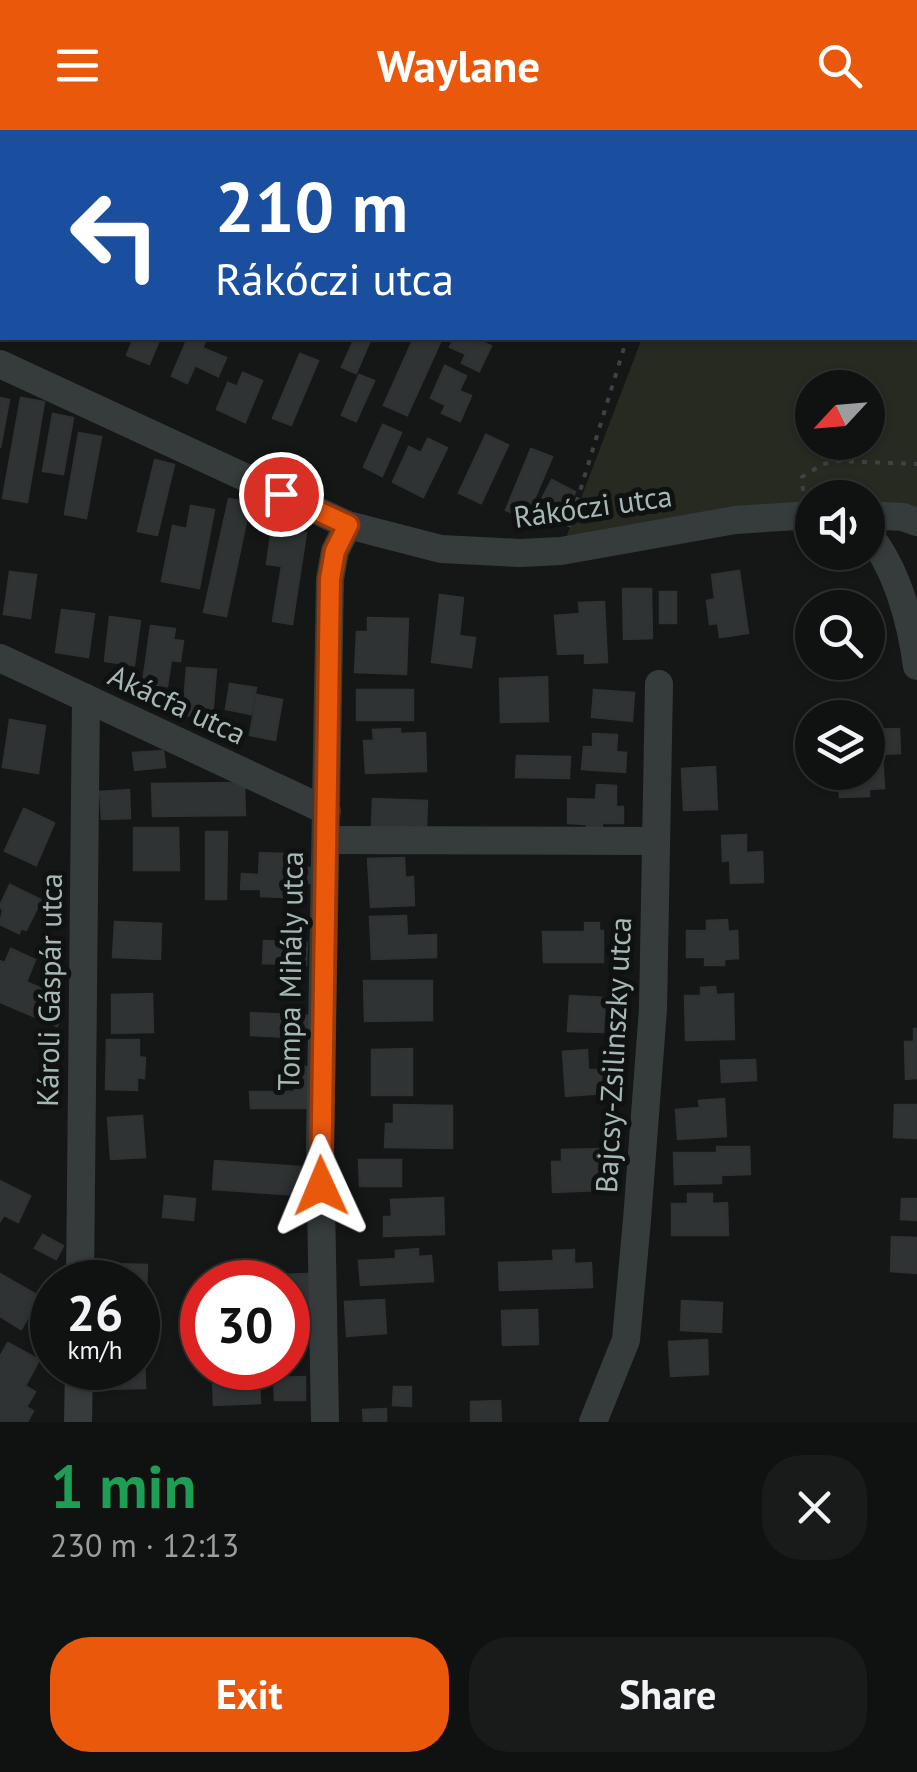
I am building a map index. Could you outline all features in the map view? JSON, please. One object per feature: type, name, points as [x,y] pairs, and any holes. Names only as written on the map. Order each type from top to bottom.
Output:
[{"type":"street","name":"Rákóczi utca","points":[[0,364],[348,525],[440,549],[562,551],[697,526],[795,516]]},
{"type":"street","points":[[885,516],[917,522]]},
{"type":"street","name":"Tompa Mihály utca","points":[[325,1422],[320,1146],[330,579],[335,551],[348,525]]},
{"type":"street","points":[[885,561],[917,666]]},
{"type":"street","name":"Akácfa utca","points":[[0,658],[326,810]]},
{"type":"street","name":"Bajcsy-Zsilinszky utca","points":[[593,1422],[626,1340],[653,1009],[659,684]]},
{"type":"street","name":"Károli Gáspár utca","points":[[80,1260],[86,698]]},
{"type":"street","points":[[326,840],[656,841]]},
{"type":"street","points":[[78,1422],[79,1390]]},
{"type":"path","points":[[562,551],[627,340]]},
{"type":"path","points":[[800,480],[823,464],[841,461],[917,464]]},
{"type":"shaded area","points":[[641,340],[917,340],[917,522],[885,517],[885,480],[795,480],[795,517],[561,551]]},
{"type":"building","points":[[133,340],[159,340],[149,364],[127,355]]},
{"type":"building","points":[[187,340],[206,340],[202,348],[226,358],[218,376],[195,365],[187,383],[172,376]]},
{"type":"building","points":[[354,340],[370,340],[356,373],[342,367]]},
{"type":"building","points":[[413,340],[441,340],[407,415],[384,405]]},
{"type":"building","points":[[454,340],[480,340],[491,346],[479,371],[462,363],[466,354],[450,347]]},
{"type":"building","points":[[300,354],[318,361],[291,425],[273,418]]},
{"type":"building","points":[[445,366],[466,376],[459,391],[471,396],[460,421],[442,413],[446,405],[431,398]]},
{"type":"building","points":[[243,373],[262,381],[245,422],[217,409],[228,383],[237,387]]},
{"type":"building","points":[[359,375],[374,381],[356,421],[342,415]]},
{"type":"building","points":[[0,398],[9,400],[0,448]]},
{"type":"building","points":[[21,398],[44,402],[27,502],[3,498]]},
{"type":"building","points":[[53,414],[73,418],[63,474],[43,471]]},
{"type":"building","points":[[383,425],[401,433],[382,476],[364,467]]},
{"type":"building","points":[[79,433],[101,437],[86,518],[65,514]]},
{"type":"building","points":[[486,435],[508,445],[481,503],[459,493]]},
{"type":"building","points":[[428,439],[447,448],[423,497],[393,482],[409,447],[421,453]]},
{"type":"building","points":[[531,449],[552,457],[526,518],[506,510]]},
{"type":"building","points":[[155,460],[174,465],[157,535],[138,531]]},
{"type":"building","points":[[552,480],[575,492],[559,524],[535,512]]},
{"type":"building","points":[[229,499],[250,503],[226,616],[204,612]]},
{"type":"building","points":[[191,506],[214,510],[199,588],[162,581],[173,526],[187,529]]},
{"type":"building","points":[[272,528],[306,533],[292,624],[273,621],[282,566],[267,564]]},
{"type":"building","points":[[739,571],[748,633],[720,637],[718,623],[710,624],[707,601],[715,599],[712,575]]},
{"type":"building","points":[[10,572],[36,575],[30,618],[4,614]]},
{"type":"building","points":[[623,589],[651,589],[652,638],[624,639]]},
{"type":"building","points":[[660,592],[676,592],[676,623],[660,623]]},
{"type":"building","points":[[440,595],[463,598],[459,636],[475,638],[471,667],[432,662]]},
{"type":"building","points":[[604,602],[607,662],[585,663],[585,653],[558,654],[555,616],[580,614],[579,603]]},
{"type":"building","points":[[62,610],[94,614],[88,657],[56,652]]},
{"type":"building","points":[[110,617],[140,621],[134,665],[105,661]]},
{"type":"building","points":[[368,618],[408,619],[406,674],[355,672],[357,632],[368,632]]},
{"type":"building","points":[[151,626],[175,629],[173,640],[183,641],[180,661],[171,660],[167,686],[143,683]]},
{"type":"building","points":[[187,668],[216,670],[212,717],[183,715]]},
{"type":"building","points":[[547,677],[548,721],[501,722],[500,679]]},
{"type":"building","points":[[230,684],[256,688],[251,714],[226,709]]},
{"type":"building","points":[[357,690],[413,690],[413,720],[357,720]]},
{"type":"building","points":[[594,690],[634,693],[632,721],[592,717]]},
{"type":"building","points":[[257,695],[282,700],[275,740],[250,735]]},
{"type":"building","points":[[10,720],[45,726],[38,773],[3,767]]},
{"type":"building","points":[[400,729],[400,734],[425,733],[426,771],[366,773],[364,741],[374,741],[373,730]]},
{"type":"building","points":[[885,729],[899,729],[900,753],[885,754]]},
{"type":"building","points":[[593,734],[617,735],[616,752],[626,753],[625,772],[582,769],[584,747],[593,747]]},
{"type":"building","points":[[163,751],[165,767],[135,770],[133,753]]},
{"type":"building","points":[[517,756],[570,757],[569,778],[516,777]]},
{"type":"building","points":[[715,767],[717,809],[684,810],[682,769]]},
{"type":"building","points":[[244,783],[245,815],[153,816],[152,784]]},
{"type":"building","points":[[597,785],[616,786],[616,807],[623,807],[623,823],[602,823],[601,837],[587,836],[587,824],[568,823],[568,799],[596,800]]},
{"type":"building","points":[[129,790],[130,818],[102,819],[100,792]]},
{"type":"building","points":[[840,790],[869,790],[869,796],[840,797]]},
{"type":"building","points":[[373,799],[427,801],[426,827],[372,825]]},
{"type":"building","points":[[24,809],[54,823],[36,865],[5,851]]},
{"type":"building","points":[[134,828],[178,828],[179,870],[134,870]]},
{"type":"building","points":[[206,832],[227,832],[226,899],[206,899]]},
{"type":"building","points":[[746,835],[746,853],[762,852],[763,882],[731,883],[730,860],[723,861],[722,836]]},
{"type":"building","points":[[260,853],[283,854],[282,867],[310,868],[310,883],[282,882],[282,897],[261,896],[261,889],[241,889],[242,874],[259,875]]},
{"type":"building","points":[[404,858],[405,878],[413,877],[414,905],[371,907],[368,859]]},
{"type":"building","points":[[10,885],[41,900],[26,930],[21,928],[19,933],[0,924],[0,906]]},
{"type":"building","points":[[406,916],[407,936],[436,935],[436,957],[372,959],[370,917]]},
{"type":"building","points":[[727,920],[728,932],[737,931],[738,958],[724,959],[724,965],[705,965],[705,957],[687,957],[687,931],[707,931],[707,921]]},
{"type":"building","points":[[115,922],[161,924],[160,959],[113,957]]},
{"type":"building","points":[[585,923],[599,923],[599,931],[603,931],[603,962],[544,962],[543,932],[585,932]]},
{"type":"building","points":[[264,941],[307,943],[306,965],[263,963]]},
{"type":"building","points":[[11,949],[35,960],[26,982],[49,992],[45,1002],[63,1010],[57,1026],[0,1002],[0,961],[5,963]]},
{"type":"building","points":[[364,981],[432,981],[432,1020],[365,1021]]},
{"type":"building","points":[[715,987],[716,995],[733,994],[734,1039],[686,1040],[685,996],[701,996],[701,988]]},
{"type":"building","points":[[152,994],[153,1032],[112,1033],[112,995]]},
{"type":"building","points":[[570,996],[605,998],[603,1032],[568,1031]]},
{"type":"building","points":[[251,1013],[312,1016],[311,1038],[251,1035]]},
{"type":"building","points":[[914,1029],[917,1078],[906,1079],[905,1042],[914,1042]]},
{"type":"building","points":[[107,1040],[139,1040],[139,1057],[145,1058],[144,1078],[137,1077],[137,1090],[106,1089]]},
{"type":"building","points":[[412,1049],[412,1095],[372,1095],[372,1050]]},
{"type":"building","points":[[587,1050],[588,1070],[602,1070],[603,1093],[566,1096],[563,1052]]},
{"type":"building","points":[[755,1060],[756,1080],[722,1082],[721,1061]]},
{"type":"building","points":[[294,1067],[314,1067],[314,1108],[251,1108],[250,1092],[295,1092]]},
{"type":"building","points":[[724,1099],[726,1136],[678,1139],[676,1110],[700,1108],[699,1101]]},
{"type":"building","points":[[394,1105],[452,1106],[452,1148],[385,1147],[386,1124],[394,1124]]},
{"type":"building","points":[[895,1105],[917,1105],[917,1138],[894,1137]]},
{"type":"building","points":[[142,1116],[145,1157],[111,1159],[108,1118]]},
{"type":"building","points":[[717,1147],[749,1147],[750,1174],[721,1175],[721,1183],[675,1184],[674,1153],[717,1153]]},
{"type":"building","points":[[600,1149],[601,1190],[553,1192],[552,1162],[562,1162],[562,1150]]},
{"type":"building","points":[[359,1160],[401,1160],[401,1186],[360,1186]]},
{"type":"building","points":[[215,1161],[300,1167],[298,1195],[213,1189]]},
{"type":"building","points":[[0,1181],[30,1196],[18,1222],[4,1215],[0,1221]]},
{"type":"building","points":[[688,1194],[712,1194],[712,1204],[727,1203],[728,1235],[672,1235],[672,1204],[688,1204]]},
{"type":"building","points":[[165,1196],[195,1199],[193,1220],[163,1217]]},
{"type":"building","points":[[443,1198],[444,1234],[384,1236],[384,1217],[392,1217],[391,1200]]},
{"type":"building","points":[[902,1199],[917,1199],[917,1220],[901,1219]]},
{"type":"building","points":[[43,1235],[63,1246],[56,1259],[35,1248]]},
{"type":"building","points":[[892,1237],[917,1238],[917,1273],[891,1271]]},
{"type":"building","points":[[418,1249],[418,1257],[431,1256],[433,1281],[361,1285],[359,1261],[396,1259],[396,1251]]},
{"type":"building","points":[[574,1250],[574,1264],[591,1263],[592,1287],[500,1290],[499,1263],[554,1261],[553,1251]]},
{"type":"building","points":[[0,1274],[30,1291],[30,1314],[21,1329],[0,1316]]},
{"type":"building","points":[[384,1300],[386,1333],[347,1336],[345,1302]]},
{"type":"building","points":[[682,1301],[722,1303],[721,1332],[681,1330]]},
{"type":"building","points":[[537,1310],[538,1344],[503,1345],[502,1311]]},
{"type":"building","points":[[707,1340],[708,1374],[671,1376],[669,1342]]},
{"type":"building","points":[[8,1343],[30,1355],[30,1377],[25,1386],[35,1392],[26,1407],[33,1411],[27,1422],[0,1422],[0,1357]]},
{"type":"building","points":[[394,1387],[411,1387],[411,1406],[393,1405]]},
{"type":"building","points":[[213,1390],[260,1390],[260,1403],[214,1405]]},
{"type":"building","points":[[275,1390],[305,1390],[305,1400],[275,1400]]},
{"type":"building","points":[[500,1401],[501,1422],[471,1422],[471,1402]]},
{"type":"building","points":[[386,1409],[386,1422],[364,1422],[363,1410]]},
{"type":"route","points":[[281,494],[348,525],[335,551],[330,579],[321,1186]]}]
